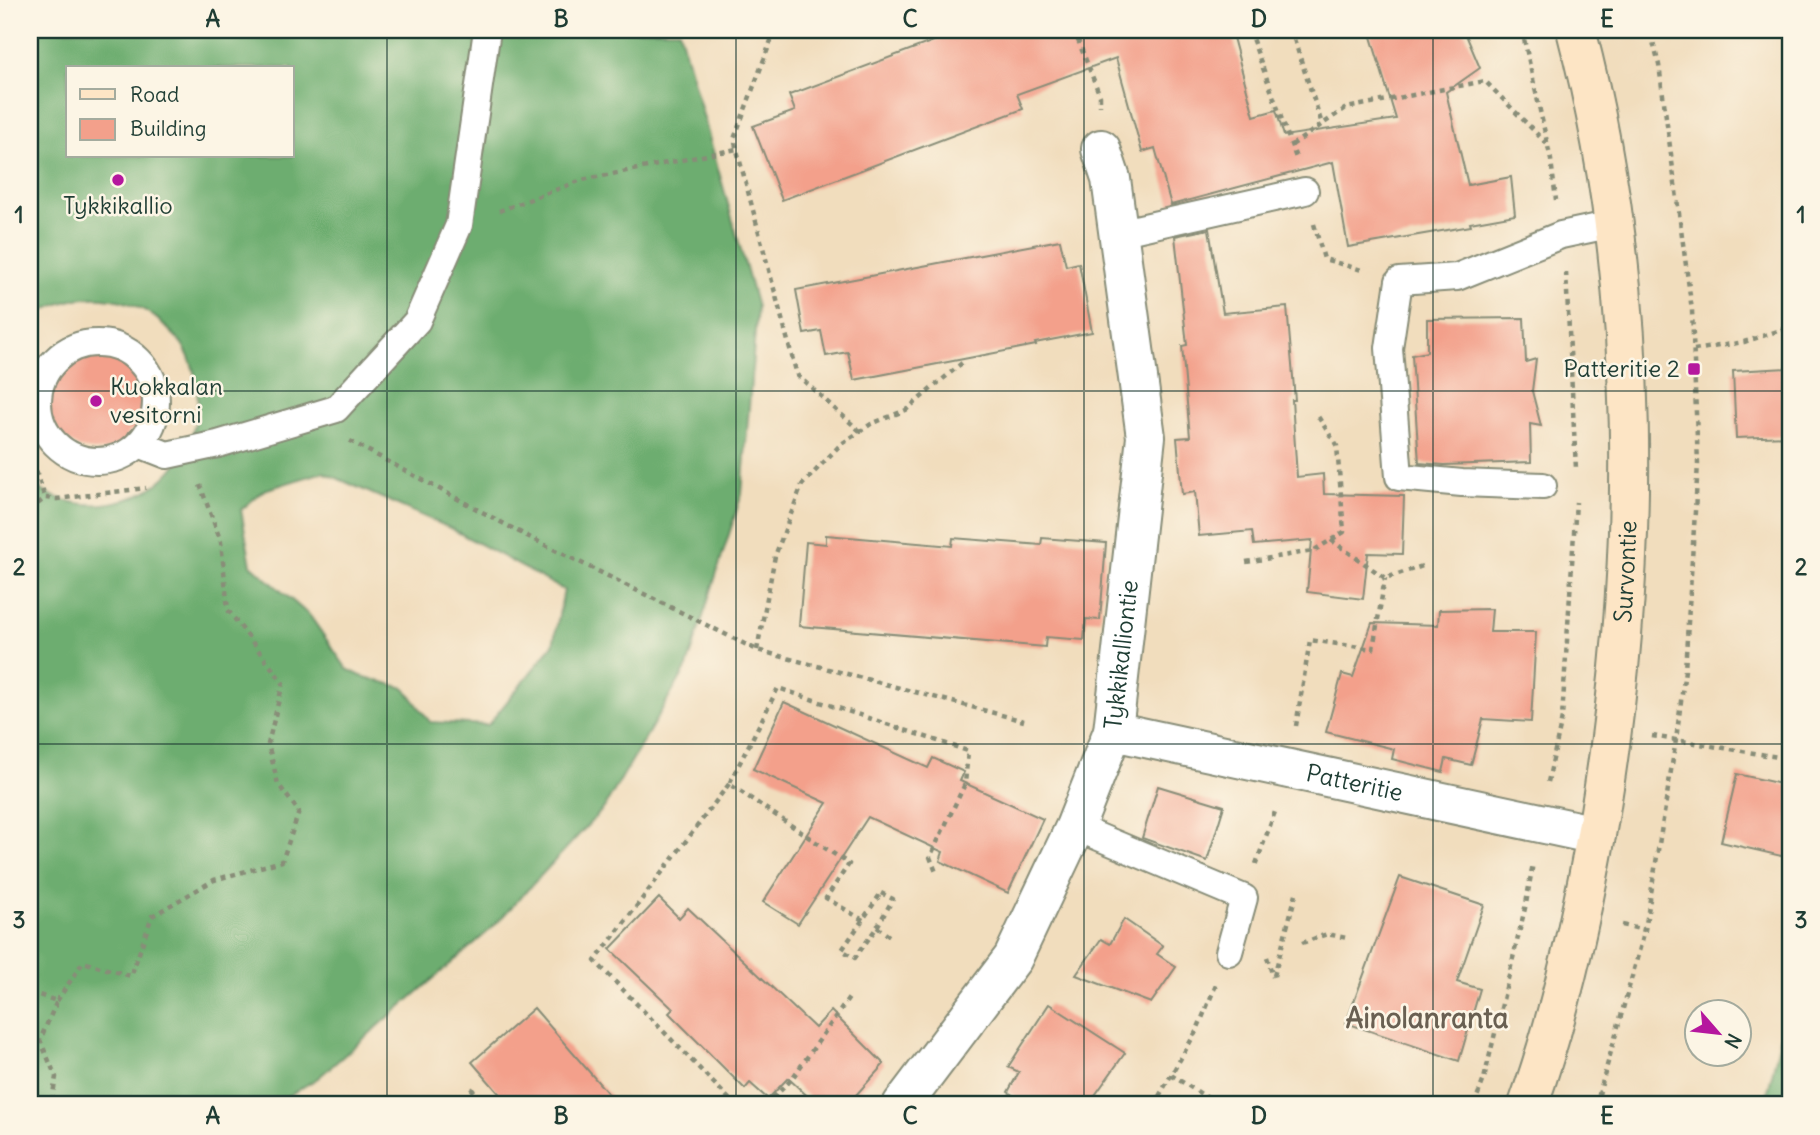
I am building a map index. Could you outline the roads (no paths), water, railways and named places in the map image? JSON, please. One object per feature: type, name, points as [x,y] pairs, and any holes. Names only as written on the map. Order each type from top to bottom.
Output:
[{"type":"main road","name":"Survontie","points":[[1528,1105],[1581,917],[1614,729],[1622,629],[1629,460],[1625,321],[1601,149],[1576,30]]},
{"type":"street","name":"Tykkikalliontie","points":[[905,1104],[1013,958],[1075,827],[1113,731],[1146,436],[1111,179],[1101,149]]},
{"type":"street","name":"Patteritie","points":[[1113,731],[1596,835]]},
{"type":"lane","points":[[139,444],[167,455],[200,449],[336,409],[417,321],[459,225],[487,30]]},
{"type":"lane","points":[[1118,233],[1305,191]]},
{"type":"lane","points":[[1543,486],[1399,477],[1389,348],[1399,281],[1457,277],[1561,235],[1613,224]]},
{"type":"lane","points":[[97,342],[117,346],[135,356],[148,371],[156,390],[156,411],[149,430],[139,444],[124,454],[107,460],[90,461],[71,455],[55,444],[44,428],[37,408],[38,389],[47,370],[60,356],[77,346],[97,342]]},
{"type":"lane","points":[[1075,827],[1244,898],[1229,952]]},
{"type":"place","name":"Tykkikallio","points":[[118,180]]},
{"type":"place","name":"Patteritie 2","points":[[1694,369]]},
{"type":"place","name":"Kuokkalan vesitorni","points":[[96,401]]},
{"type":"district","name":"Ainolanranta","points":[[1427,1018]]}]
